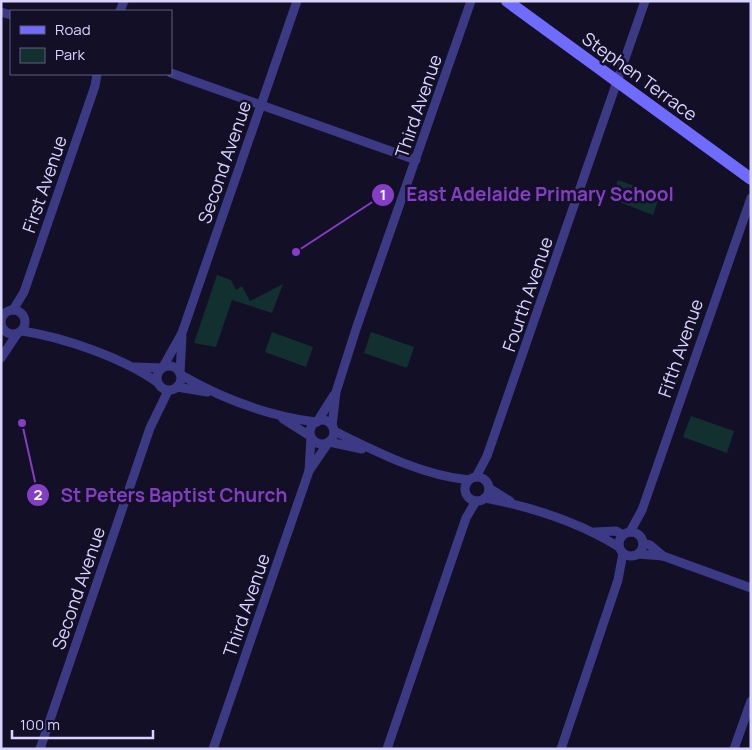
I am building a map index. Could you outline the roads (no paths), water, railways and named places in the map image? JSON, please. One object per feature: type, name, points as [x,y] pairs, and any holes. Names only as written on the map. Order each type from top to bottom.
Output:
[{"type":"main road","name":"Stephen Terrace","points":[[507,1],[751,179]]},
{"type":"street","name":"Second Avenue","points":[[165,387],[156,375],[182,333],[297,1]]},
{"type":"street","name":"Third Avenue","points":[[333,428],[336,392],[357,326],[471,1]]},
{"type":"street","name":"Fourth Avenue","points":[[466,494],[472,478],[487,456],[645,1]]},
{"type":"street","points":[[172,73],[416,160]]},
{"type":"street","name":"First Avenue","points":[[95,86],[96,75]]},
{"type":"street","name":"First Avenue","points":[[19,333],[24,317],[24,292],[95,86],[101,75]]},
{"type":"street","name":"Fifth Avenue","points":[[628,553],[626,533],[642,510],[751,198]]},
{"type":"street","name":"First Avenue","points":[[2,326],[7,312],[24,292]]},
{"type":"street","points":[[7,312],[24,317],[44,334]]},
{"type":"street","points":[[2,326],[7,333],[44,334],[136,367],[165,387],[214,393]]},
{"type":"street","points":[[2,326],[2,355]]},
{"type":"street","points":[[2,355],[19,333]]},
{"type":"street","name":"Second Avenue","points":[[40,749],[165,387],[180,374],[182,333]]},
{"type":"street","points":[[136,367],[173,366],[180,374],[214,393],[281,417],[316,422],[324,420],[333,428],[375,451],[446,478],[476,501]]},
{"type":"street","name":"Third Avenue","points":[[316,422],[336,392]]},
{"type":"street","points":[[281,417],[310,436],[318,444],[329,442],[375,451]]},
{"type":"street","points":[[310,436],[311,428],[316,422]]},
{"type":"street","points":[[329,442],[333,438],[333,428]]},
{"type":"street","name":"Third Avenue","points":[[309,471],[310,436]]},
{"type":"street","name":"Third Avenue","points":[[214,749],[309,471],[329,442]]},
{"type":"street","name":"Fourth Avenue","points":[[485,498],[487,456]]},
{"type":"street","points":[[446,478],[472,478],[487,484],[516,504]]},
{"type":"street","points":[[466,494],[466,518]]},
{"type":"street","points":[[387,749],[466,518],[476,501],[485,498],[516,504],[594,532],[628,553],[662,556],[751,588]]},
{"type":"street","name":"Fifth Avenue","points":[[628,553],[641,539],[642,510]]},
{"type":"street","points":[[594,532],[626,533],[641,539],[662,556]]},
{"type":"street","points":[[561,749],[628,553]]},
{"type":"street","points":[[734,749],[751,701]]},
{"type":"place","name":"East Adelaide Primary School","points":[[296,252]]},
{"type":"place","name":"St Peters Baptist Church","points":[[22,423]]}]
